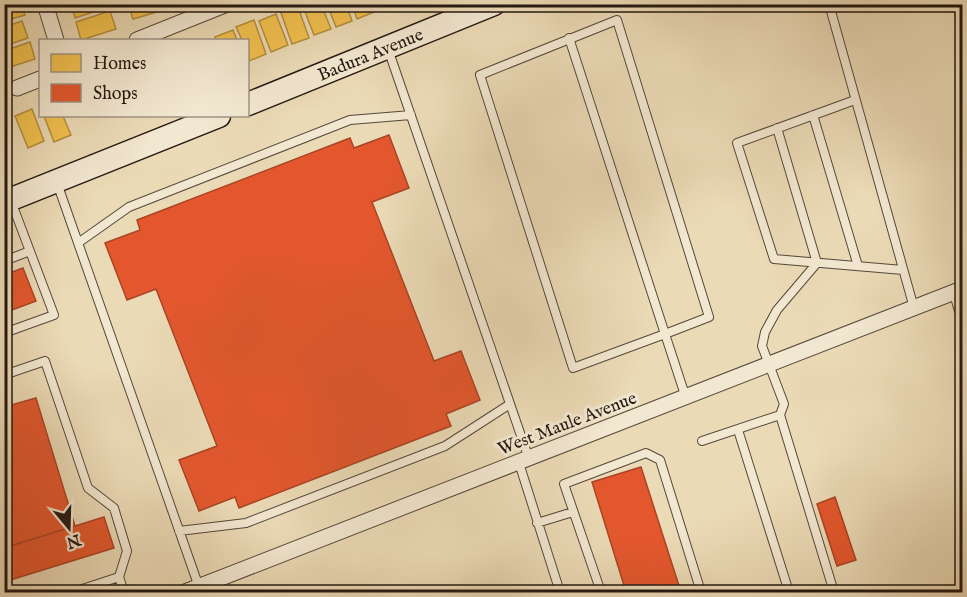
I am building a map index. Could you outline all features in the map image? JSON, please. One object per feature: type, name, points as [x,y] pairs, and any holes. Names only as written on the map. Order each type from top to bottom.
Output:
[{"type":"main road","name":"Badura Avenue","points":[[249,104],[494,4]]},
{"type":"main road","points":[[8,201],[217,117]]},
{"type":"street","points":[[45,4],[56,39]]},
{"type":"street","points":[[139,39],[190,11],[227,4]]},
{"type":"street","points":[[17,88],[39,79]]},
{"type":"street","points":[[960,290],[963,309]]},
{"type":"street","name":"West Maule Avenue","points":[[184,592],[960,290]]},
{"type":"lane","points":[[829,4],[914,308]]},
{"type":"lane","points":[[617,20],[709,317],[665,334],[573,368],[480,75],[617,20]]},
{"type":"lane","points":[[569,38],[686,398]]},
{"type":"lane","points":[[387,48],[510,404],[537,523],[560,592]]},
{"type":"lane","points":[[855,100],[736,142],[774,259],[903,270]]},
{"type":"lane","points":[[78,243],[129,207],[350,120],[411,115]]},
{"type":"lane","points":[[813,115],[858,266]]},
{"type":"lane","points":[[777,128],[817,263]]},
{"type":"lane","points":[[56,182],[199,587]]},
{"type":"lane","points":[[4,333],[54,315],[8,201]]},
{"type":"lane","points":[[4,261],[30,251]]},
{"type":"lane","points":[[817,263],[777,310],[765,332],[762,346],[784,404],[780,415],[834,592]]},
{"type":"lane","points":[[4,375],[45,361],[88,488],[114,508],[127,551],[119,577],[124,592]]},
{"type":"lane","points":[[180,531],[246,523],[445,446],[510,404]]},
{"type":"lane","points":[[702,441],[780,415]]},
{"type":"lane","points":[[738,430],[789,592]]},
{"type":"lane","points":[[601,592],[564,484],[646,453],[660,460],[701,592]]},
{"type":"lane","points":[[537,523],[573,512]]},
{"type":"lane","points":[[73,592],[119,577]]},
{"type":"building: Homes","points":[[4,4],[21,4],[25,15],[4,21]]},
{"type":"building: Homes","points":[[71,4],[108,4],[109,7],[75,18]]},
{"type":"building: Homes","points":[[128,4],[165,4],[167,9],[133,19]]},
{"type":"building: Homes","points":[[297,4],[309,38],[292,44],[280,10]]},
{"type":"building: Homes","points":[[302,4],[321,4],[331,29],[314,35]]},
{"type":"building: Homes","points":[[327,4],[346,4],[352,21],[336,27]]},
{"type":"building: Homes","points":[[352,4],[371,4],[374,12],[357,19]]},
{"type":"building: Homes","points":[[110,11],[116,29],[81,39],[76,22]]},
{"type":"building: Homes","points":[[276,14],[288,45],[271,52],[259,21]]},
{"type":"building: Homes","points":[[254,20],[266,54],[249,61],[249,39],[242,39],[236,27]]},
{"type":"building: Homes","points":[[22,21],[28,38],[4,46],[4,27]]},
{"type":"building: Homes","points":[[233,30],[237,39],[216,39],[215,37]]},
{"type":"building: Homes","points":[[30,42],[35,59],[4,69],[4,51]]},
{"type":"building: Homes","points":[[32,109],[44,141],[28,148],[15,116]]},
{"type":"building: Homes","points":[[44,117],[63,117],[71,135],[54,142]]},
{"type":"building: Shops","points":[[389,135],[409,188],[372,202],[434,361],[461,351],[480,400],[446,414],[451,426],[239,508],[235,497],[199,511],[179,460],[217,446],[156,289],[127,300],[105,243],[140,230],[137,220],[350,138],[354,148]]},
{"type":"building: Shops","points":[[23,268],[36,301],[4,313],[4,275]]},
{"type":"building: Shops","points":[[36,398],[75,526],[4,548],[4,407]]},
{"type":"building: Shops","points":[[641,467],[681,592],[626,592],[592,482]]},
{"type":"building: Shops","points":[[835,497],[856,560],[837,566],[817,504]]},
{"type":"building: Shops","points":[[104,517],[114,548],[4,582],[4,548]]}]
